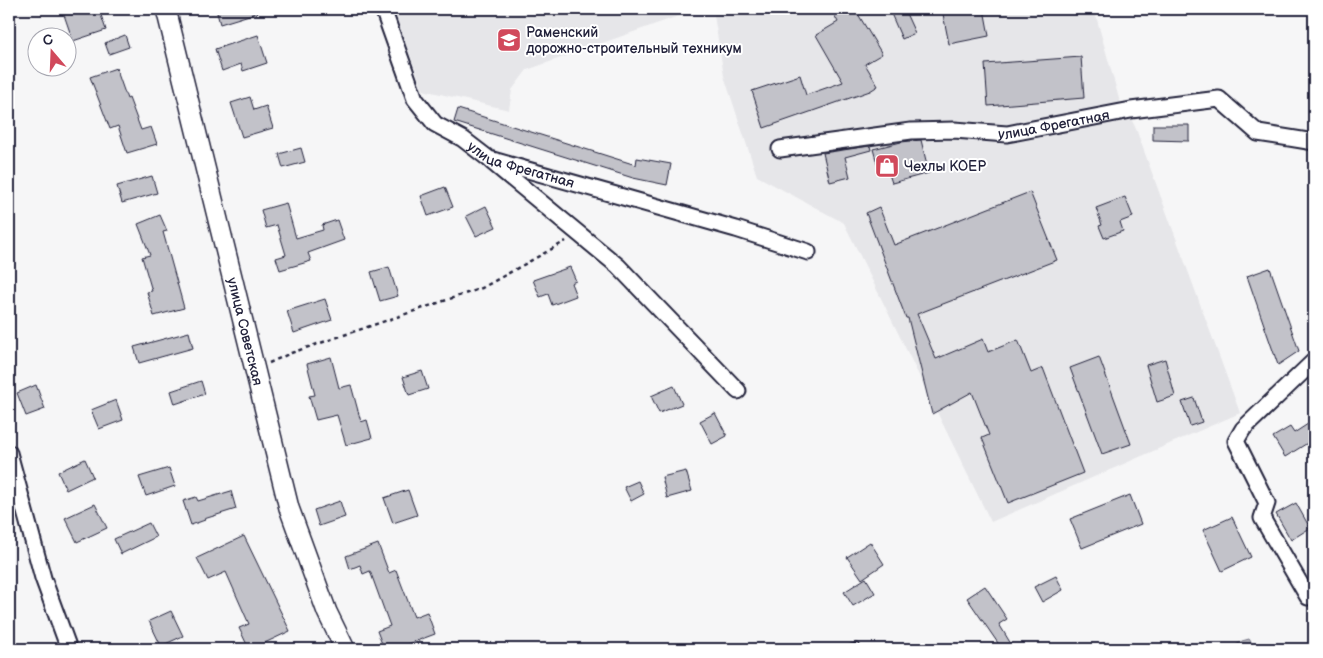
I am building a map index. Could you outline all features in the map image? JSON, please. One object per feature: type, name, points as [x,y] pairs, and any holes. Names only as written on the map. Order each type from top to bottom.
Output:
[{"type":"street","name":"улица Советская","points":[[166,9],[288,508],[327,612],[345,649]]},
{"type":"street","name":"улица Фрегатная","points":[[383,9],[415,99],[435,124],[463,139],[489,159],[736,229],[808,252]]},
{"type":"street","name":"улица Фрегатная","points":[[780,149],[911,131],[954,130],[1007,134],[1132,110],[1219,99],[1258,133],[1314,142]]},
{"type":"street","points":[[489,159],[618,266],[738,391]]},
{"type":"street","points":[[1314,361],[1243,429],[1236,441],[1267,502],[1262,518],[1308,598],[1314,592]]},
{"type":"street","points":[[9,453],[43,578],[69,649]]},
{"type":"path","points":[[254,369],[291,353],[482,288],[579,234]]},
{"type":"shaded area","name":"Раменский дорожно-строительный техникум","points":[[393,9],[698,9],[527,70],[512,90],[509,110],[423,90]]},
{"type":"shaded area","points":[[713,9],[1094,9],[1123,113],[1128,112],[1136,129],[1240,413],[991,522],[844,223],[757,176],[724,76]]},
{"type":"shaded area","points":[[1249,639],[1256,649],[1230,649],[1242,641]]},
{"type":"building","points":[[62,9],[99,9],[106,30],[78,39],[78,28],[69,28]]},
{"type":"building","points":[[216,9],[259,9],[259,12],[220,24]]},
{"type":"building","points":[[831,9],[855,9],[882,54],[865,64],[878,86],[870,91],[764,128],[752,91],[800,75],[806,95],[843,82],[816,35],[838,22]]},
{"type":"building","points":[[889,9],[904,9],[915,33],[902,39]]},
{"type":"building","points":[[942,9],[984,9],[989,36],[949,44]]},
{"type":"building","points":[[125,35],[129,47],[109,54],[105,43]]},
{"type":"building","points":[[258,35],[267,63],[243,71],[241,64],[222,71],[215,49]]},
{"type":"building","points":[[1081,57],[1084,98],[988,106],[985,64]]},
{"type":"building","points":[[116,68],[141,130],[151,127],[157,144],[127,153],[118,126],[110,129],[90,77]]},
{"type":"building","points":[[250,97],[254,110],[266,106],[273,128],[242,137],[231,103]]},
{"type":"building","points":[[458,109],[636,165],[637,158],[671,164],[667,185],[633,178],[454,122]]},
{"type":"building","points":[[1153,125],[1189,125],[1189,141],[1153,140]]},
{"type":"building","points":[[921,140],[929,173],[892,183],[888,171],[880,174],[873,149],[901,142]]},
{"type":"building","points":[[870,146],[871,150],[845,157],[850,177],[830,182],[823,153]]},
{"type":"building","points":[[301,148],[305,162],[283,168],[279,154]]},
{"type":"building","points":[[152,176],[157,193],[122,203],[117,186]]},
{"type":"building","points":[[445,187],[453,207],[428,216],[421,196]]},
{"type":"building","points":[[1030,192],[1057,260],[917,314],[936,359],[983,339],[988,352],[1018,340],[1031,373],[1043,368],[1083,473],[1008,503],[982,438],[989,435],[972,392],[932,414],[908,318],[906,318],[866,213],[879,207],[894,245]]},
{"type":"building","points":[[1125,197],[1133,217],[1120,222],[1123,231],[1104,238],[1099,226],[1102,225],[1096,208]]},
{"type":"building","points":[[286,203],[296,238],[323,230],[322,225],[337,220],[344,240],[308,253],[311,261],[280,270],[276,258],[286,255],[277,225],[266,228],[261,210]]},
{"type":"building","points":[[486,206],[496,227],[476,236],[466,216]]},
{"type":"building","points":[[160,215],[167,231],[163,232],[184,308],[154,316],[147,292],[152,291],[142,257],[150,255],[138,224]]},
{"type":"building","points":[[389,267],[398,296],[380,301],[371,272]]},
{"type":"building","points":[[570,267],[576,281],[571,283],[576,296],[552,305],[548,294],[540,297],[533,280]]},
{"type":"building","points":[[1270,268],[1299,351],[1278,365],[1247,276]]},
{"type":"building","points":[[325,299],[332,320],[294,333],[287,311]]},
{"type":"building","points":[[189,332],[193,348],[139,363],[134,347]]},
{"type":"building","points":[[331,357],[339,388],[351,385],[361,422],[367,420],[372,438],[346,445],[337,415],[316,420],[309,396],[315,395],[307,364]]},
{"type":"building","points":[[1099,357],[1131,444],[1102,454],[1070,368]]},
{"type":"building","points":[[1165,359],[1175,396],[1157,402],[1146,365]]},
{"type":"building","points":[[422,371],[428,389],[409,395],[403,377]]},
{"type":"building","points":[[201,381],[205,394],[175,404],[171,391]]},
{"type":"building","points":[[36,385],[45,409],[26,416],[17,393]]},
{"type":"building","points":[[674,386],[682,404],[659,413],[651,396]]},
{"type":"building","points":[[1194,398],[1202,422],[1190,426],[1182,402]]},
{"type":"building","points":[[116,400],[123,420],[99,429],[91,410]]},
{"type":"building","points":[[715,413],[727,436],[712,444],[700,421]]},
{"type":"building","points":[[1314,420],[1314,439],[1285,457],[1273,437],[1290,427],[1294,433]]},
{"type":"building","points":[[85,459],[93,477],[66,490],[58,472]]},
{"type":"building","points":[[169,468],[175,486],[146,496],[139,477]]},
{"type":"building","points":[[686,471],[692,491],[667,498],[662,477]]},
{"type":"building","points":[[638,481],[644,494],[631,501],[624,487]]},
{"type":"building","points":[[408,490],[417,515],[393,523],[384,498]]},
{"type":"building","points":[[231,491],[236,509],[191,525],[183,501],[196,497],[198,501]]},
{"type":"building","points":[[1130,495],[1141,524],[1082,548],[1070,519]]},
{"type":"building","points":[[340,501],[345,517],[319,526],[314,510]]},
{"type":"building","points":[[1296,503],[1310,528],[1291,540],[1276,514]]},
{"type":"building","points":[[95,504],[107,528],[77,542],[65,518]]},
{"type":"building","points":[[1232,517],[1251,557],[1222,571],[1203,530]]},
{"type":"building","points":[[149,523],[156,537],[121,554],[114,539]]},
{"type":"building","points":[[244,536],[290,631],[252,649],[249,649],[239,628],[249,624],[226,572],[208,580],[197,558]]},
{"type":"building","points":[[870,542],[884,564],[862,579],[847,557]]},
{"type":"building","points":[[378,544],[389,573],[396,570],[414,617],[427,612],[435,634],[395,649],[384,649],[377,631],[390,626],[370,571],[363,574],[360,565],[350,569],[346,556]]},
{"type":"building","points":[[1056,576],[1063,590],[1042,602],[1034,587]]},
{"type":"building","points":[[866,578],[875,593],[853,606],[844,592]]},
{"type":"building","points":[[985,586],[1007,619],[999,624],[1014,649],[1002,649],[967,598]]},
{"type":"building","points":[[171,611],[183,636],[161,646],[149,621]]},
{"type":"place","name":"Раменский дорожно-строительный техникум","points":[[509,40]]},
{"type":"place","name":"Чехлы КОЕР","points":[[887,166]]}]
